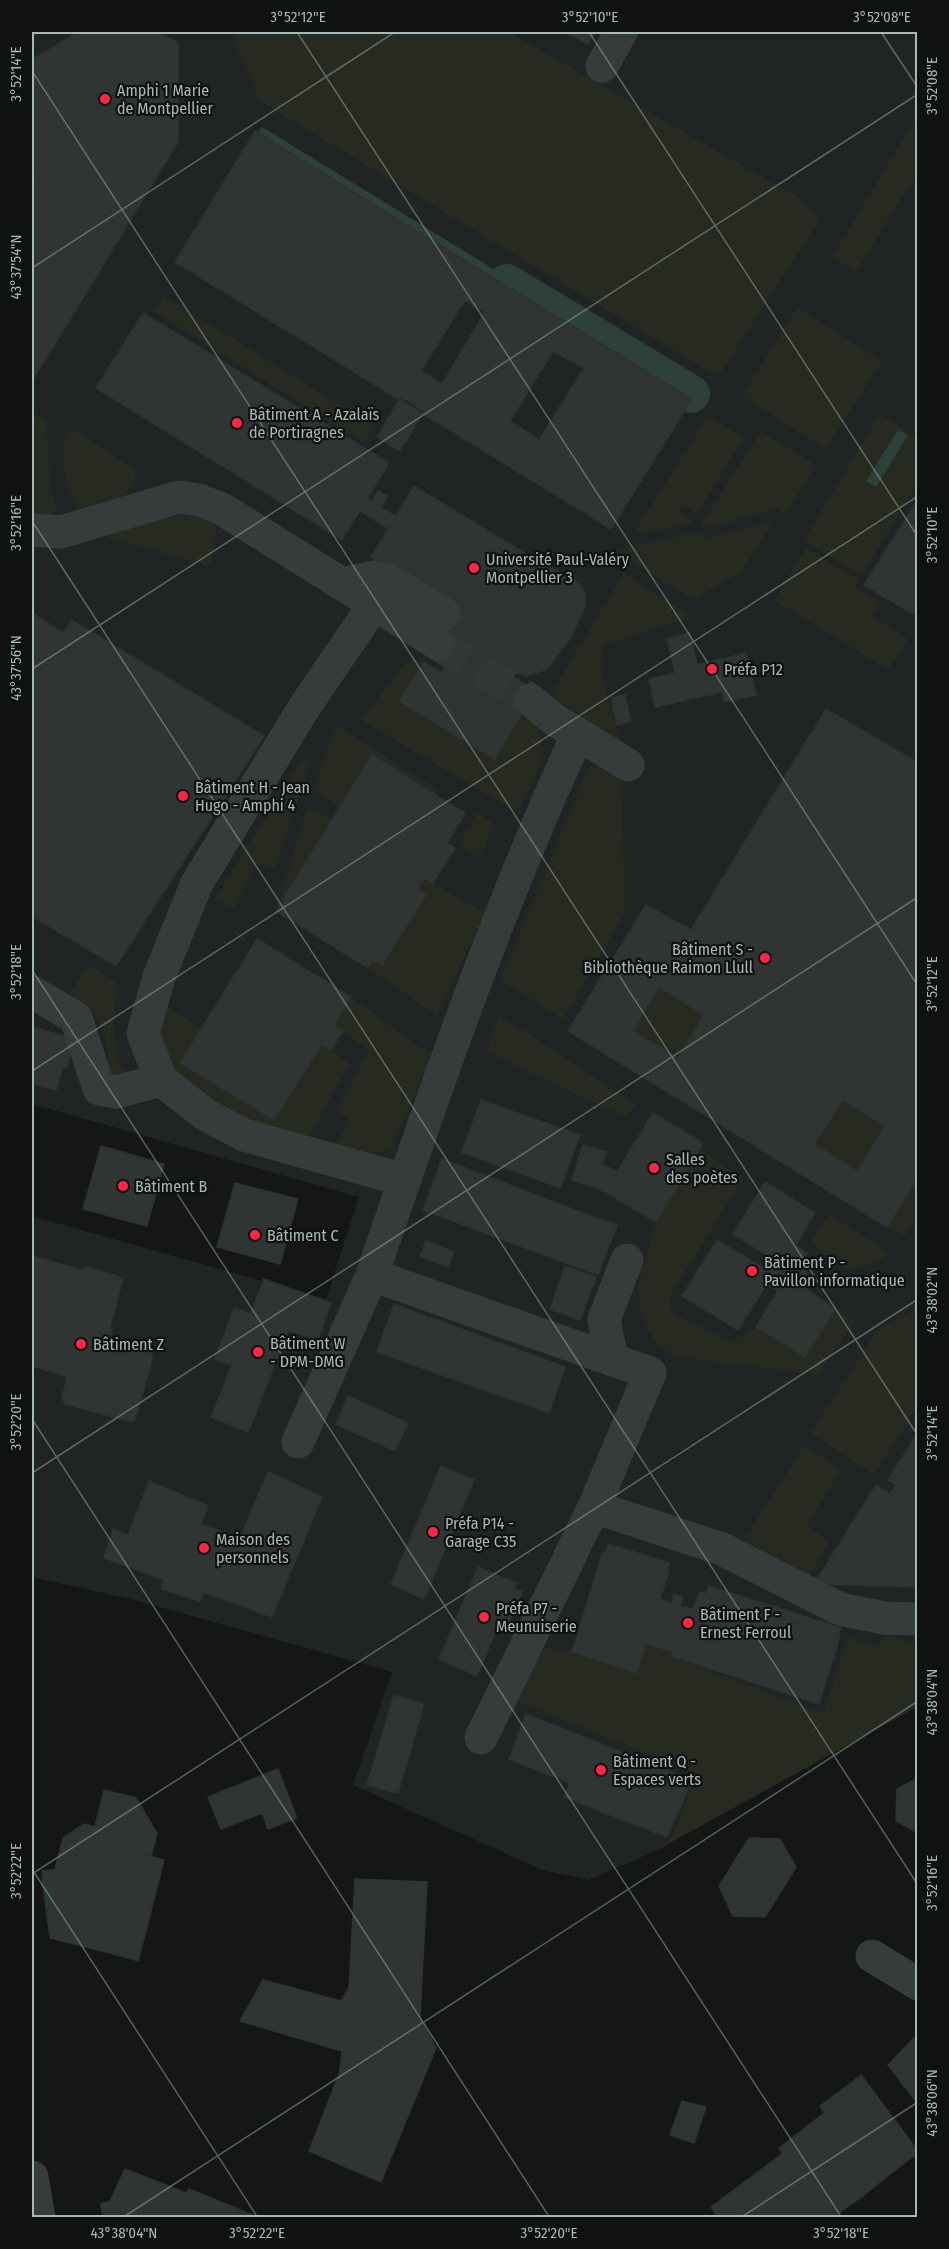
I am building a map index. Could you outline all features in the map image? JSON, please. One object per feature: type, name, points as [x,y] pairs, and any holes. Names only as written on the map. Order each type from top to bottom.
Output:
[{"type":"street","points":[[602,66],[621,32]]},
{"type":"street","points":[[32,530],[61,532],[157,502],[179,497],[199,500],[222,509],[374,605],[441,629],[389,581],[375,577],[342,584]]},
{"type":"street","points":[[374,605],[305,706],[197,883],[159,977],[143,1034],[161,1080],[206,1115],[244,1135],[404,1180]]},
{"type":"street","points":[[530,700],[556,721],[628,765]]},
{"type":"street","points":[[298,1442],[372,1275],[471,995],[534,833],[578,734]]},
{"type":"street","points":[[32,992],[76,1018],[99,1089],[116,1092],[161,1080]]},
{"type":"street","points":[[612,1360],[604,1320],[627,1260]]},
{"type":"street","points":[[372,1275],[650,1374],[594,1507],[481,1738]]},
{"type":"street","points":[[594,1507],[722,1549],[840,1609],[884,1618],[918,1619]]},
{"type":"street","points":[[872,1956],[918,1984]]},
{"type":"street","points":[[32,2177],[39,2217]]},
{"type":"shaded area","name":"Université Paul-Valéry Montpellier 3","points":[[32,32],[917,32],[917,1707],[657,1850],[589,1880],[542,1870],[353,1785],[392,1672],[135,1600],[32,1577],[32,1216],[326,1299],[359,1197],[32,1104]]},
{"type":"shaded area","points":[[233,32],[509,32],[801,199],[820,219],[718,377],[261,102],[237,51]]},
{"type":"shaded area","points":[[917,115],[917,173],[856,272],[832,257]]},
{"type":"shaded area","points":[[262,127],[552,305],[548,312],[258,133]]},
{"type":"shaded area","points":[[163,295],[374,426],[364,443],[153,311]]},
{"type":"shaded area","points":[[797,307],[882,361],[826,449],[742,396]]},
{"type":"shaded area","points":[[592,330],[692,392],[689,397],[588,336]]},
{"type":"shaded area","points":[[32,412],[46,421],[51,493],[56,506],[54,517],[32,516]]},
{"type":"shaded area","points":[[880,414],[917,437],[917,483],[862,576],[803,541]]},
{"type":"shaded area","points":[[708,416],[744,437],[697,514],[684,505],[679,512],[695,523],[633,534]]},
{"type":"shaded area","points":[[75,430],[134,469],[136,478],[127,493],[118,499],[81,513],[71,496],[64,463],[66,433]]},
{"type":"shaded area","points":[[898,430],[908,435],[876,487],[866,481]]},
{"type":"shaded area","points":[[761,431],[816,465],[786,514],[777,508],[709,528],[701,524]]},
{"type":"shaded area","points":[[180,511],[207,518],[217,526],[211,566],[107,538],[111,530]]},
{"type":"shaded area","points":[[774,521],[741,572],[693,600],[615,551],[696,532],[708,538]]},
{"type":"shaded area","points":[[806,548],[859,580],[856,587],[880,602],[872,616],[908,639],[888,670],[774,600]]},
{"type":"shaded area","points":[[624,573],[692,617],[602,646],[601,673],[620,742],[554,698],[552,692]]},
{"type":"shaded area","points":[[428,654],[400,702],[494,759],[521,716],[536,727],[541,737],[541,760],[533,783],[518,813],[361,720],[404,664]]},
{"type":"shaded area","points":[[336,725],[438,789],[435,794],[372,756],[340,807],[313,790]]},
{"type":"shaded area","points":[[302,758],[310,763],[275,869],[256,863],[235,909],[214,900]]},
{"type":"shaded area","points":[[589,766],[611,769],[621,785],[625,913],[563,1019],[500,980]]},
{"type":"shaded area","points":[[307,807],[332,820],[276,911]]},
{"type":"shaded area","points":[[477,813],[494,823],[480,858],[459,845]]},
{"type":"shaded area","points":[[425,878],[484,913],[438,1016],[368,968],[373,960],[382,965],[425,895],[417,889]]},
{"type":"shaded area","points":[[88,965],[118,983],[114,1020],[115,1045],[129,1079],[110,1075],[102,1028],[90,1011],[69,994]]},
{"type":"shaded area","points":[[659,987],[704,1015],[678,1058],[633,1031]]},
{"type":"shaded area","points":[[351,997],[432,1056],[391,1148],[370,1155],[335,1146],[349,1119],[337,1111],[369,1051],[334,1025]]},
{"type":"shaded area","points":[[162,1003],[201,1029],[181,1063],[274,1120],[322,1044],[350,1064],[308,1138],[218,1109],[167,1073],[148,1034]]},
{"type":"shaded area","points":[[499,1015],[636,1104],[626,1118],[486,1051]]},
{"type":"shaded area","points":[[843,1100],[885,1126],[857,1171],[814,1144]]},
{"type":"shaded area","points":[[700,1149],[743,1179],[670,1296],[671,1312],[730,1342],[756,1327],[805,1357],[835,1309],[854,1322],[818,1375],[674,1356],[657,1345],[648,1330],[640,1309],[638,1285],[656,1222]]},
{"type":"shaded area","points":[[917,1177],[917,1216],[905,1236],[887,1227]]},
{"type":"shaded area","points":[[829,1214],[890,1253],[864,1266],[835,1267],[811,1240]]},
{"type":"shaded area","points":[[917,1308],[917,1407],[874,1475],[810,1433],[879,1328]]},
{"type":"shaded area","points":[[804,1446],[841,1469],[807,1525],[830,1542],[803,1584],[741,1544]]},
{"type":"shaded area","points":[[885,1635],[917,1643],[917,1707],[657,1850],[673,1835],[697,1774],[516,1701],[541,1647],[572,1652],[636,1673],[646,1644],[673,1652],[672,1657],[823,1713],[848,1637],[877,1647]]},
{"type":"building","name":"Amphi 1 Marie de Montpellier","points":[[78,32],[159,32],[178,43],[178,142],[125,229],[32,173],[32,60]]},
{"type":"building","points":[[565,32],[595,32],[588,44]]},
{"type":"building","points":[[255,131],[474,266],[390,394],[175,262]]},
{"type":"building","points":[[32,173],[125,229],[91,285],[32,249]]},
{"type":"building","points":[[32,249],[91,285],[32,381]]},
{"type":"building","points":[[474,266],[512,289],[430,418],[390,394]],"holes":[[[465,300],[485,312],[442,384],[421,371]]]},
{"type":"building","points":[[512,289],[692,399],[611,529],[430,418]],"holes":[[[553,351],[584,368],[539,440],[510,421]]]},
{"type":"building","name":"Bâtiment A - Azalaïs de Portiragnes","points":[[143,313],[389,463],[342,540],[96,388]]},
{"type":"building","points":[[401,397],[424,411],[400,451],[377,437]]},
{"type":"building","points":[[414,486],[549,568],[568,574],[580,584],[585,595],[585,607],[571,637],[547,669],[527,676],[515,672],[444,629],[456,609],[371,557]]},
{"type":"building","points":[[378,491],[388,496],[381,507],[372,502]]},
{"type":"building","points":[[367,499],[397,517],[389,529],[360,511]]},
{"type":"building","points":[[918,499],[918,617],[864,585]]},
{"type":"building","name":"Bâtiment H - Jean Hugo - Amphi 4","points":[[32,613],[63,633],[72,620],[264,736],[116,966],[32,916]],"holes":[[[107,686],[180,732],[130,813],[57,767]]]},
{"type":"building","name":"Préfa P12","points":[[690,633],[697,665],[746,653],[756,695],[724,702],[722,692],[655,707],[649,679],[675,673],[667,638]]},
{"type":"building","points":[[462,640],[509,669],[506,673],[536,691],[494,759],[399,701],[424,662],[442,673]]},
{"type":"building","points":[[107,686],[180,732],[130,813],[57,767]]},
{"type":"building","points":[[625,695],[631,722],[617,725],[611,698]]},
{"type":"building","name":"Bâtiment S - Bibliothèque Raimon Llull","points":[[826,709],[918,763],[918,1177],[887,1227],[568,1031],[646,905],[691,930]],"holes":[[[659,987],[704,1015],[678,1058],[633,1031]],[[843,1100],[885,1126],[857,1171],[814,1144]]]},
{"type":"building","points":[[372,755],[465,813],[447,843],[455,848],[433,883],[425,878],[417,889],[426,895],[382,965],[373,960],[368,968],[276,911]]},
{"type":"building","points":[[257,939],[351,997],[334,1025],[343,1031],[331,1050],[322,1044],[274,1120],[180,1063]]},
{"type":"building","points":[[32,1027],[64,1036],[49,1088],[32,1084]]},
{"type":"building","points":[[64,1036],[75,1039],[66,1068],[57,1065]]},
{"type":"building","points":[[57,1065],[63,1067],[56,1090],[49,1088]]},
{"type":"building","points":[[481,1100],[580,1135],[560,1188],[462,1152]]},
{"type":"building","name":"Salles des poètes","points":[[653,1113],[703,1143],[656,1222],[602,1190],[572,1180],[583,1145],[606,1152],[602,1164],[617,1172]]},
{"type":"building","name":"Bâtiment B","points":[[101,1146],[164,1164],[147,1226],[83,1209]]},
{"type":"building","points":[[442,1159],[580,1212],[561,1261],[423,1210]]},
{"type":"building","name":"Bâtiment P - Pavillon informatique","points":[[765,1182],[815,1213],[796,1245],[807,1254],[804,1259],[807,1273],[811,1276],[805,1288],[835,1309],[805,1357],[756,1327],[778,1291],[767,1284],[738,1330],[682,1296],[717,1240],[763,1268],[770,1257],[733,1234]]},
{"type":"building","name":"Bâtiment C","points":[[235,1183],[298,1199],[280,1264],[217,1247]]},
{"type":"building","points":[[580,1212],[617,1225],[598,1275],[561,1261]]},
{"type":"building","points":[[426,1241],[454,1252],[448,1267],[420,1256]]},
{"type":"building","name":"Bâtiment Z","points":[[32,1256],[82,1270],[86,1266],[123,1278],[110,1328],[112,1329],[110,1338],[150,1349],[153,1357],[135,1420],[132,1422],[65,1404],[62,1397],[67,1379],[65,1376],[32,1366]]},
{"type":"building","points":[[565,1266],[596,1277],[580,1320],[550,1309]]},
{"type":"building","name":"Bâtiment W - DPM-DMG","points":[[264,1279],[331,1303],[318,1339],[288,1331],[260,1402],[223,1388]]},
{"type":"building","points":[[394,1304],[565,1367],[549,1413],[377,1352]]},
{"type":"building","points":[[234,1308],[251,1314],[231,1365],[215,1359]]},
{"type":"building","points":[[223,1388],[260,1402],[248,1432],[211,1417]]},
{"type":"building","points":[[348,1396],[408,1423],[395,1451],[336,1424]]},
{"type":"building","points":[[918,1432],[918,1587],[814,1584],[876,1485],[890,1494],[896,1485],[888,1480]]},
{"type":"building","name":"Préfa P14 - Garage C35","points":[[441,1466],[474,1480],[424,1599],[391,1584]]},
{"type":"building","name":"Maison des personnels","points":[[268,1472],[322,1497],[272,1617],[203,1592],[200,1601],[161,1589],[163,1579],[104,1558],[113,1529],[128,1535],[149,1481],[208,1506],[201,1524],[240,1538]]},
{"type":"building","points":[[608,1544],[670,1563],[667,1571],[606,1552]]},
{"type":"building","name":"Bâtiment F - Ernest Ferroul","points":[[603,1551],[669,1572],[660,1599],[672,1603],[674,1594],[683,1597],[680,1606],[693,1609],[700,1592],[840,1636],[819,1704],[671,1656],[673,1652],[651,1645],[646,1644],[637,1673],[572,1652]]},
{"type":"building","name":"Préfa P7 - Meunuiserie","points":[[478,1567],[516,1583],[514,1589],[522,1592],[507,1627],[499,1624],[477,1676],[439,1659]]},
{"type":"building","points":[[709,1586],[841,1628],[838,1636],[706,1594]]},
{"type":"building","points":[[394,1695],[424,1704],[398,1793],[367,1785]]},
{"type":"building","name":"Bâtiment Q - Espaces verts","points":[[526,1714],[692,1780],[667,1837],[564,1797],[570,1783],[509,1759]]},
{"type":"building","points":[[278,1769],[297,1818],[268,1829],[262,1813],[221,1829],[208,1797]]},
{"type":"building","points":[[918,1778],[918,1833],[896,1821],[897,1789]]},
{"type":"building","points":[[104,1790],[136,1798],[157,1833],[155,1842],[95,1827]]},
{"type":"building","points":[[84,1824],[155,1842],[151,1856],[135,1852],[132,1866],[148,1870],[144,1887],[156,1891],[148,1923],[134,1920],[125,1957],[50,1938],[43,1885],[67,1882],[71,1868],[55,1869],[63,1838]]},
{"type":"building","points":[[749,1838],[780,1839],[796,1867],[765,1917],[733,1916],[719,1886]]},
{"type":"building","points":[[135,1852],[164,1860],[156,1891],[144,1887],[148,1870],[132,1866]]},
{"type":"building","points":[[71,1868],[67,1882],[43,1885],[42,1871]]},
{"type":"building","points":[[355,1879],[427,1882],[420,2018],[436,2048],[381,2182],[309,2151],[339,2074],[354,2080],[361,2063],[349,2058],[341,2062],[342,2051],[240,2021],[263,1980],[341,2001],[349,1988]]},
{"type":"building","points":[[134,1920],[148,1923],[138,1961],[125,1957]]},
{"type":"building","points":[[914,2038],[918,2043],[918,2104],[888,2065]]},
{"type":"building","points":[[349,2058],[361,2063],[354,2080],[339,2074],[341,2062]]},
{"type":"building","points":[[861,2075],[918,2154],[912,2157],[855,2080]]},
{"type":"building","points":[[855,2080],[912,2157],[880,2182],[873,2173],[856,2185],[863,2196],[847,2207],[842,2201],[833,2209],[837,2215],[834,2218],[718,2218],[711,2207],[782,2154],[779,2148],[824,2113],[820,2106]]},
{"type":"building","points":[[682,2101],[706,2107],[694,2143],[670,2135]]},
{"type":"building","points":[[125,2169],[186,2193],[189,2189],[260,2218],[103,2218],[101,2204],[110,2201]]},
{"type":"building","points":[[873,2173],[880,2182],[863,2196],[856,2185]]},
{"type":"building","points":[[842,2201],[847,2207],[837,2215],[833,2209]]},
{"type":"waterway","points":[[507,283],[691,394]]},
{"type":"tunnel","points":[[438,644],[530,700]]},
{"type":"place","name":"Amphi 1 Marie de Montpellier","points":[[105,99]]},
{"type":"place","name":"Bâtiment A - Azalaïs de Portiragnes","points":[[237,423]]},
{"type":"place","name":"Université Paul-Valéry Montpellier 3","points":[[474,568]]},
{"type":"place","name":"Préfa P12","points":[[712,669]]},
{"type":"place","name":"Bâtiment H - Jean Hugo - Amphi 4","points":[[183,796]]},
{"type":"place","name":"Bâtiment S - Bibliothèque Raimon Llull","points":[[765,958]]},
{"type":"place","name":"Salles des poètes","points":[[654,1168]]},
{"type":"place","name":"Bâtiment B","points":[[123,1186]]},
{"type":"place","name":"Bâtiment C","points":[[255,1235]]},
{"type":"place","name":"Bâtiment P - Pavillon informatique","points":[[752,1271]]},
{"type":"place","name":"Bâtiment Z","points":[[81,1344]]},
{"type":"place","name":"Bâtiment W - DPM-DMG","points":[[258,1352]]},
{"type":"place","name":"Préfa P14 - Garage C35","points":[[433,1532]]},
{"type":"place","name":"Maison des personnels","points":[[204,1548]]},
{"type":"place","name":"Préfa P7 - Meunuiserie","points":[[484,1617]]},
{"type":"place","name":"Bâtiment F - Ernest Ferroul","points":[[688,1623]]},
{"type":"place","name":"Bâtiment Q - Espaces verts","points":[[601,1770]]}]
